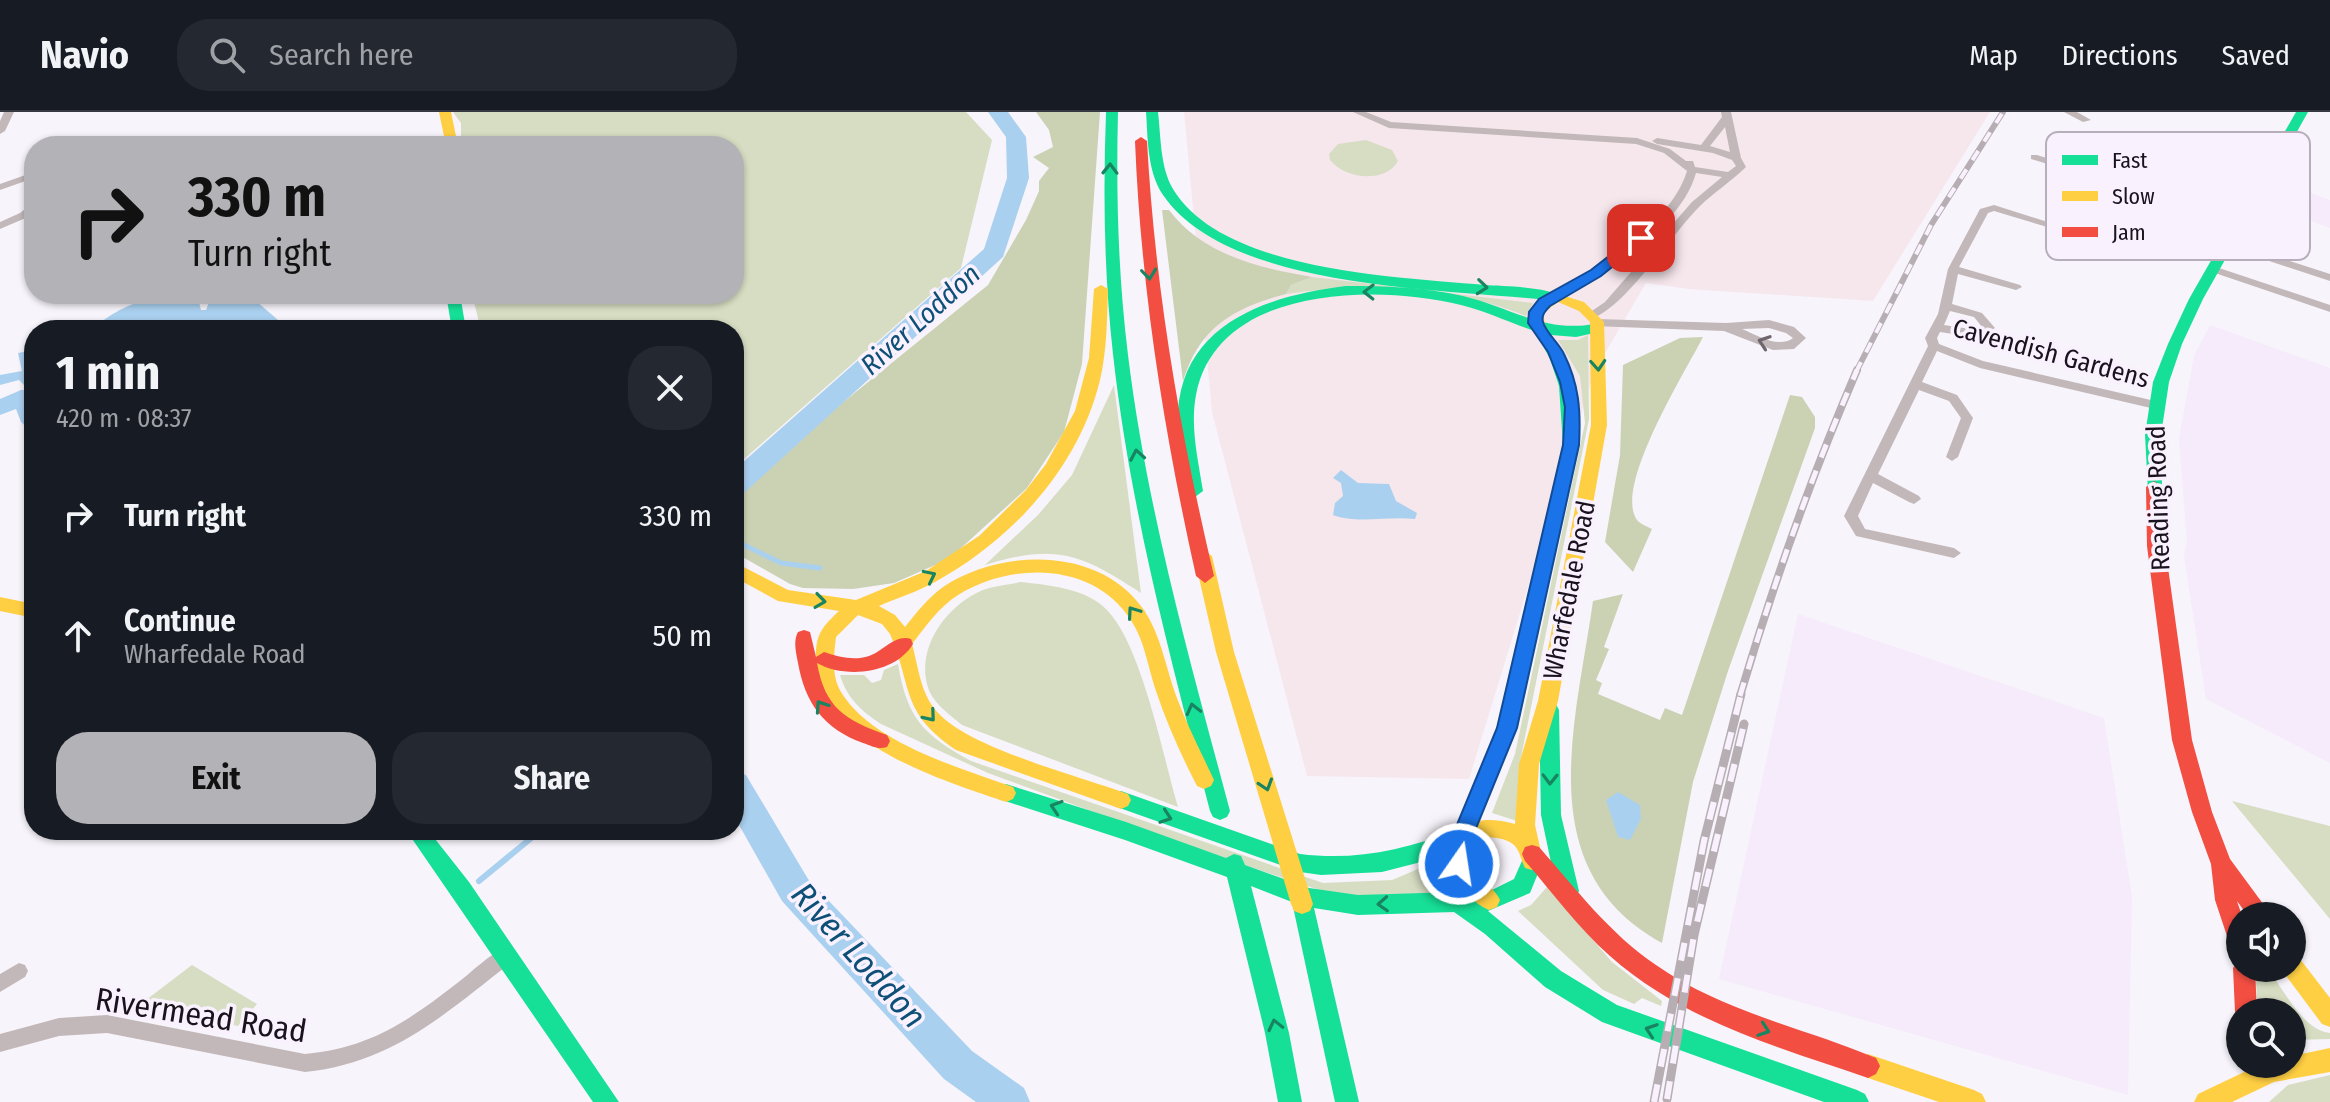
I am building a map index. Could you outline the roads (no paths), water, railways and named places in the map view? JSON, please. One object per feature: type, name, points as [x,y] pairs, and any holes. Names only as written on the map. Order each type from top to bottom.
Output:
[{"type":"main road","points":[[445,112],[450,136]]},
{"type":"main road","points":[[880,741],[835,699],[828,684],[824,659],[830,628],[857,607],[929,577],[959,559],[1011,514],[1054,463],[1079,419],[1092,379],[1110,224],[1112,112]]},
{"type":"main road","points":[[1141,112],[1144,213],[1157,345],[1173,436],[1205,576],[1328,1004],[1347,1102]]},
{"type":"main road","points":[[1152,112],[1157,162],[1166,188],[1195,224],[1222,241],[1271,258],[1324,269],[1556,297],[1576,303],[1595,322],[1573,335],[1540,331],[1464,300],[1377,292],[1299,296],[1262,306],[1232,322],[1203,352],[1191,380],[1187,401],[1205,576]]},
{"type":"main road","name":"Reading Road","points":[[2291,132],[2302,112]]},
{"type":"main road","points":[[1110,224],[1124,367],[1145,500],[1175,640],[1277,1033],[1290,1102]]},
{"type":"main road","name":"Reading Road","points":[[2218,260],[2170,355],[2155,405],[2153,504],[2182,740],[2202,812],[2222,864],[2227,902]]},
{"type":"main road","points":[[1540,331],[1536,312],[1556,297]]},
{"type":"main road","name":"Wharfedale Road","points":[[1531,852],[1525,825],[1529,764],[1548,701],[1599,425],[1595,322]]},
{"type":"main road","name":"Wharfedale Road","points":[[1462,837],[1507,728],[1571,445],[1573,407],[1568,382],[1540,331]]},
{"type":"main road","points":[[784,596],[804,637],[824,659],[840,667],[866,666],[885,659],[904,642],[936,603],[959,586],[987,573],[1016,567],[1044,566],[1095,578],[1123,598],[1140,619],[1182,736],[1220,811]]},
{"type":"main road","points":[[744,574],[784,596],[857,607],[890,616],[904,642],[908,672],[921,705],[946,733],[987,753],[1300,863],[1345,870],[1388,865],[1485,826],[1501,828],[1531,852],[1635,964],[1691,1001],[1736,1021],[1974,1102]]},
{"type":"main road","points":[[0,604],[24,609]]},
{"type":"main road","points":[[804,637],[808,680],[819,707],[848,732],[880,741],[984,786],[1100,822],[1309,898],[1344,905],[1490,901],[1522,888],[1531,869],[1531,852]]},
{"type":"main road","points":[[1548,701],[1551,815],[1569,893]]},
{"type":"main road","points":[[1462,837],[1457,851],[1463,875],[1571,981],[1584,1000]]},
{"type":"main road","points":[[423,840],[507,955],[607,1102]]},
{"type":"main road","name":"Reading Road","points":[[2222,864],[2250,902]]},
{"type":"main road","points":[[1457,902],[1584,1000],[1624,1020],[1857,1102]]},
{"type":"main road","points":[[2304,982],[2330,1016]]},
{"type":"main road","points":[[2206,1102],[2241,1095],[2283,1067],[2330,1060]]},
{"type":"street","points":[[0,131],[9,112]]},
{"type":"street","points":[[1358,112],[1389,125],[1637,141],[1702,149],[1736,158]]},
{"type":"street","points":[[2069,112],[2086,120]]},
{"type":"street","points":[[1556,297],[1596,273],[1641,238],[1688,190],[1690,156],[1702,149],[1726,116]]},
{"type":"street","points":[[1595,322],[1696,204],[1741,167],[1726,116]]},
{"type":"street","points":[[1637,141],[1667,151],[1691,169],[1732,176]]},
{"type":"street","points":[[2034,157],[2046,161]]},
{"type":"street","points":[[1676,200],[1681,179],[1678,161]]},
{"type":"street","points":[[0,187],[24,179]]},
{"type":"street","name":"Cavendish Gardens","points":[[1954,553],[1861,533],[1851,516],[1934,346],[1931,338],[1946,306],[1953,269],[1984,211],[1994,208],[2046,224]]},
{"type":"street","points":[[0,226],[24,215]]},
{"type":"street","points":[[2276,260],[2330,278]]},
{"type":"street","points":[[1953,269],[2016,287]]},
{"type":"street","points":[[2213,269],[2330,309]]},
{"type":"street","points":[[1938,328],[1979,334],[1989,328],[1978,315],[1946,306]]},
{"type":"street","points":[[1595,322],[1726,327],[1769,324],[1790,330],[1800,338],[1790,346],[1773,346],[1726,327]]},
{"type":"street","name":"Cavendish Gardens","points":[[1934,346],[1980,364],[2155,405]]},
{"type":"street","points":[[1915,384],[1953,398],[1967,418],[1952,457]]},
{"type":"street","points":[[1870,476],[1914,499]]},
{"type":"street","name":"Rivermead Road","points":[[0,1043],[59,1027],[107,1024],[305,1063],[328,1063],[349,1059],[392,1039],[507,955]]},
{"type":"street","points":[[0,984],[19,971]]},
{"type":"water","points":[[200,304],[201,310],[206,310],[208,304],[260,304],[278,320],[105,320],[130,305]]},
{"type":"water","points":[[24,352],[24,385],[19,380],[0,385],[0,375],[22,371],[18,353]]},
{"type":"water","points":[[24,390],[24,425],[16,409],[0,415],[0,399]]},
{"type":"water","points":[[1341,470],[1358,483],[1389,484],[1396,501],[1417,513],[1415,519],[1352,519],[1333,515],[1335,503],[1343,496],[1341,483],[1333,478]]},
{"type":"water","points":[[1618,792],[1640,805],[1641,819],[1630,840],[1618,837],[1606,800]]},
{"type":"waterway","name":"River Loddon","points":[[744,477],[995,252],[1018,178],[1016,137],[998,112]]},
{"type":"waterway","points":[[744,545],[781,563],[820,568]]},
{"type":"waterway","name":"River Loddon","points":[[744,802],[795,890],[958,1065],[1010,1102]]},
{"type":"waterway","points":[[479,881],[529,840]]},
{"type":"railway","points":[[1857,370],[1931,225],[2003,112]]},
{"type":"railway","points":[[1740,696],[1794,532],[1857,370]]},
{"type":"railway","points":[[1654,1102],[1704,841],[1741,694]]},
{"type":"railway","points":[[1667,1099],[1694,935],[1744,724]]}]
